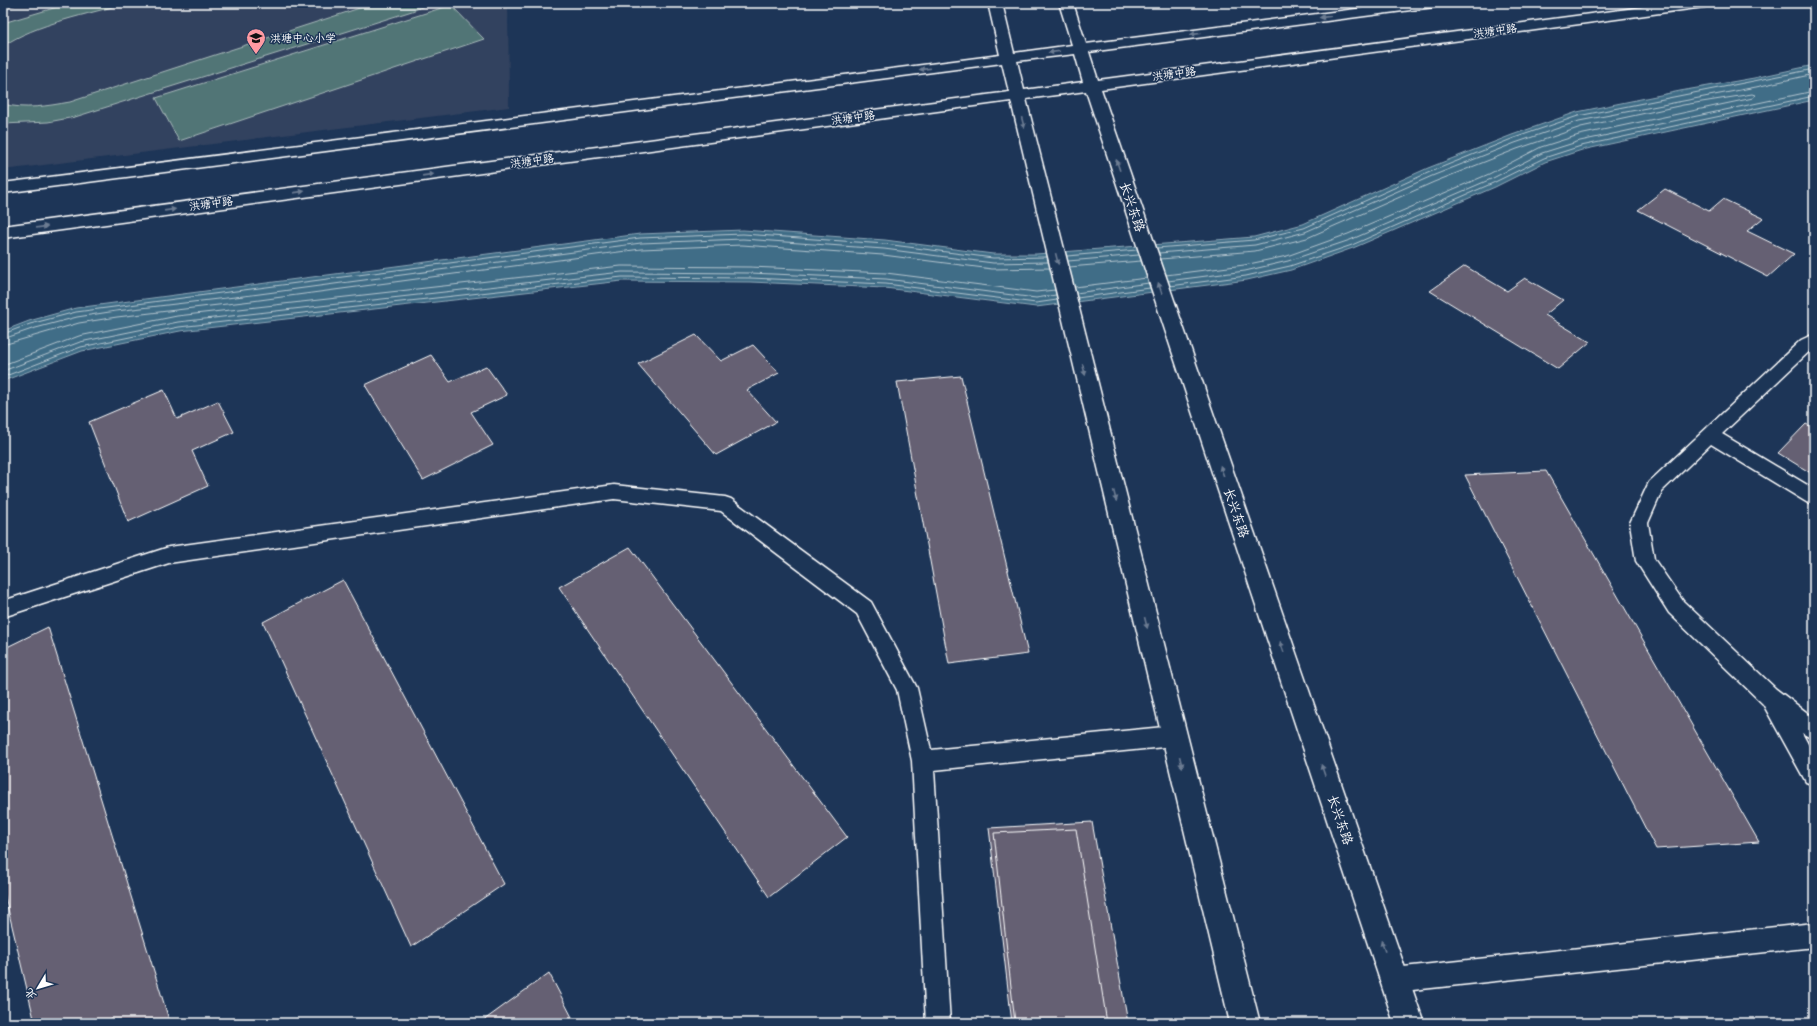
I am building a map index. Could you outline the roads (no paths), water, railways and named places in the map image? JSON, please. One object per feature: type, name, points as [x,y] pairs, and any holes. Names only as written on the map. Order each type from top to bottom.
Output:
[{"type":"main road","points":[[995,3],[1016,96],[1245,1023]]},
{"type":"main road","name":"长兴东路","points":[[1066,3],[1135,215],[1409,1023]]},
{"type":"main road","points":[[3,188],[1434,3]]},
{"type":"main road","name":"洪塘中路","points":[[3,232],[1704,3]]},
{"type":"lane","points":[[1812,344],[1710,435],[1655,487],[1639,524],[1645,561],[1676,608],[1769,696],[1814,730]]},
{"type":"lane","points":[[1710,435],[1814,498]]},
{"type":"lane","points":[[3,609],[169,554],[614,492],[725,504],[864,608],[907,688],[923,761],[938,1023]]},
{"type":"lane","points":[[1769,696],[1814,775]]},
{"type":"lane","points":[[923,761],[1174,736]]},
{"type":"lane","points":[[1394,980],[1814,935]]},
{"type":"water","points":[[1814,65],[1814,100],[1582,150],[1545,162],[1495,187],[1353,248],[1291,270],[1247,280],[1036,307],[885,288],[750,282],[622,281],[180,331],[82,351],[3,381],[3,331],[29,321],[76,308],[640,234],[743,230],[885,240],[993,254],[1036,254],[1254,237],[1303,224],[1428,168],[1512,135],[1577,112]]},
{"type":"place","name":"洪塘中心小学","points":[[256,55]]}]
